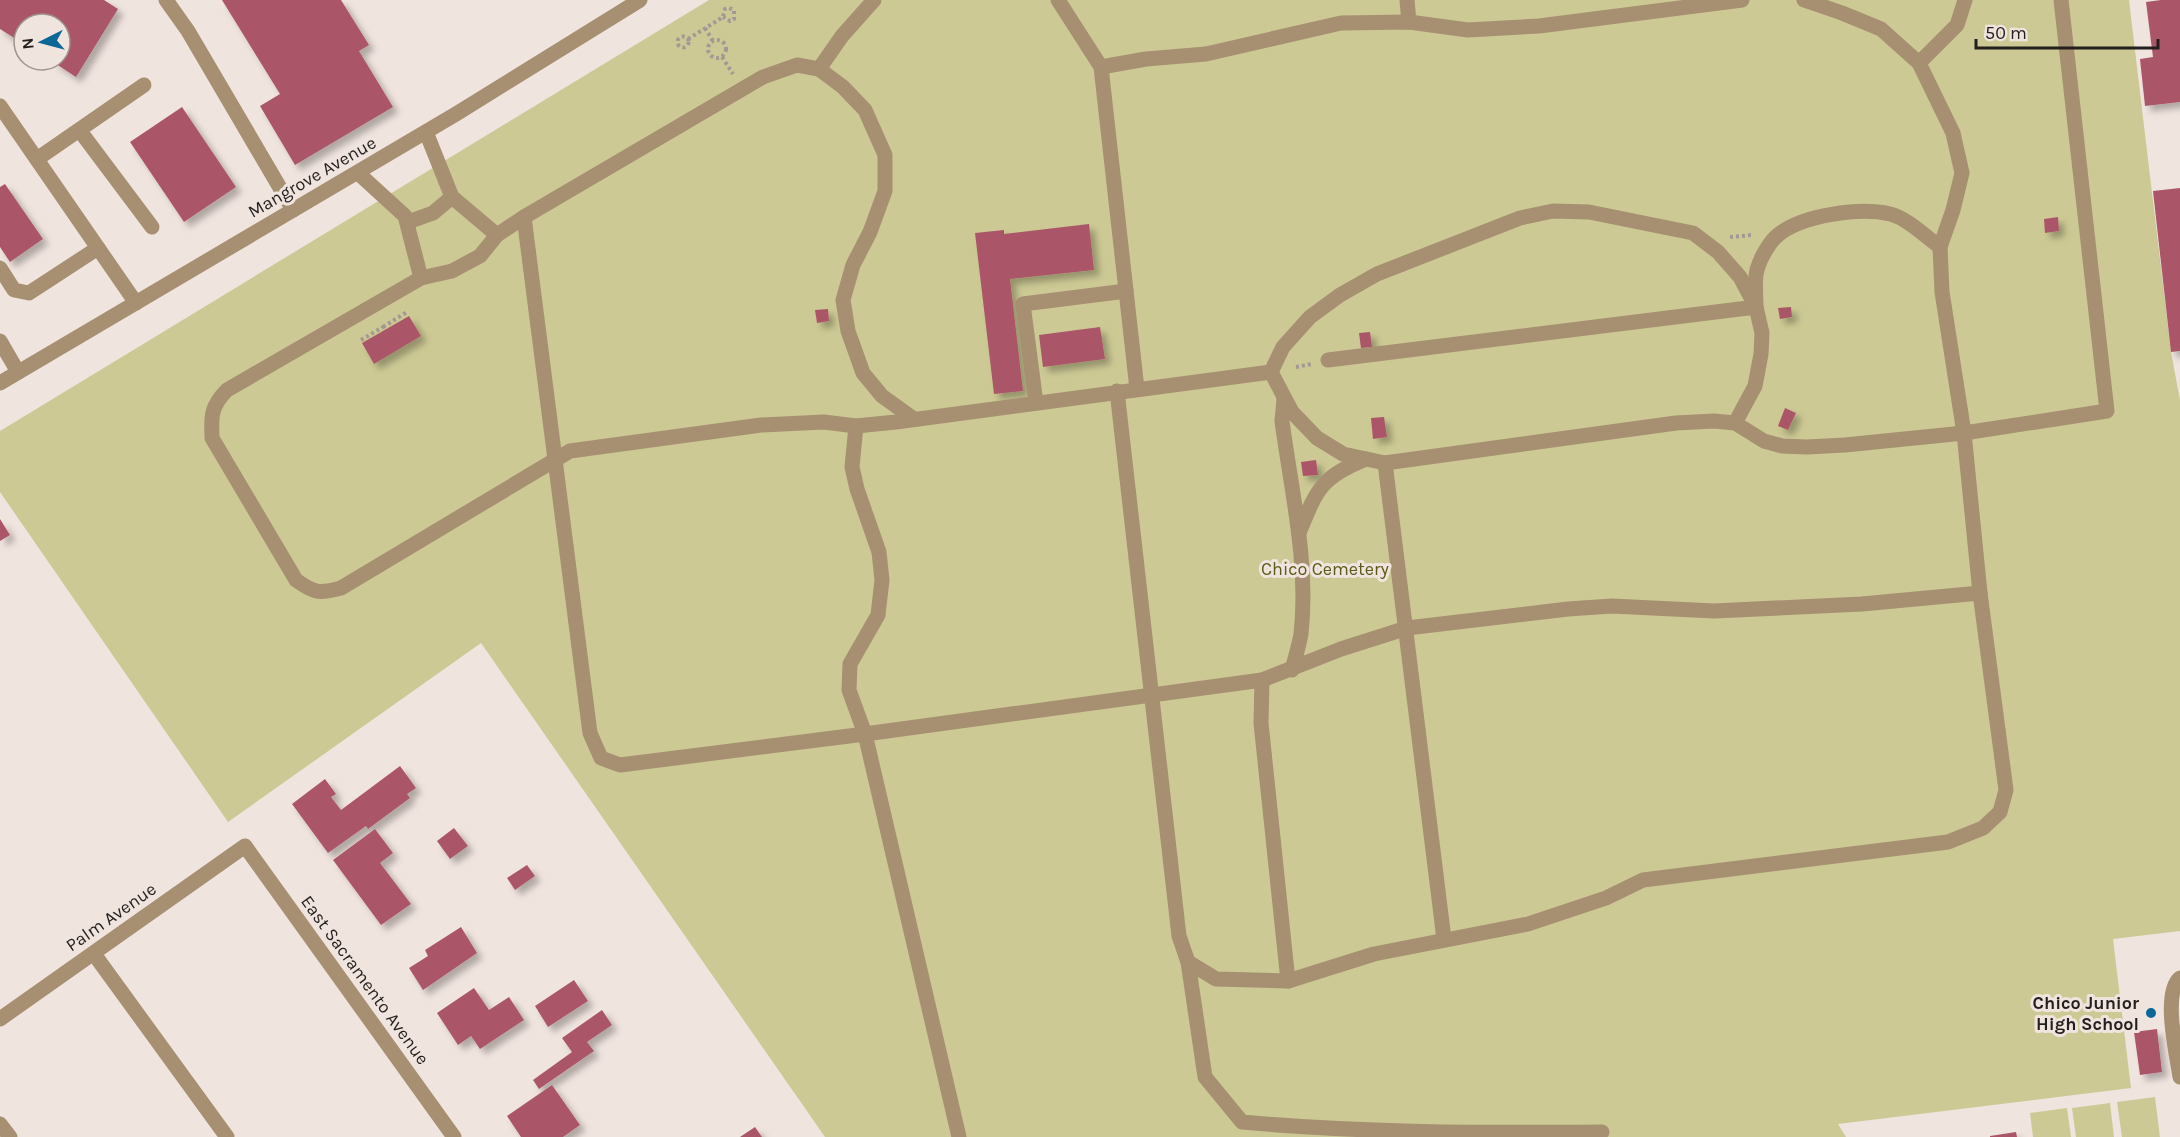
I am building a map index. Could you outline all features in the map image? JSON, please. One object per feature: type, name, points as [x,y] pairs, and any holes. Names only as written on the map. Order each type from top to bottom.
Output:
[{"type":"street","points":[[166,0],[188,32],[293,210]]},
{"type":"street","name":"Mangrove Avenue","points":[[0,383],[358,173],[640,0]]},
{"type":"street","points":[[819,69],[842,36],[873,0]]},
{"type":"street","points":[[1058,0],[1101,67],[1137,389]]},
{"type":"street","points":[[1407,0],[1409,22]]},
{"type":"street","points":[[1101,67],[1146,59],[1206,54],[1341,23],[1409,22],[1468,30],[1539,26],[1742,0]]},
{"type":"street","points":[[1188,962],[1216,979],[1288,981],[1374,954],[1528,924],[1606,898],[1643,880],[1948,842],[1983,828],[2000,812],[2006,790],[1980,593],[1964,433],[1942,292],[1940,247],[1953,210],[1962,172],[1953,133],[1918,63],[1881,29],[1804,0]]},
{"type":"street","points":[[1918,63],[1957,25],[1965,0]]},
{"type":"street","points":[[1271,372],[1292,412],[1317,438],[1343,454],[1385,463],[1676,423],[1714,421],[1735,423],[1764,441],[1782,446],[1845,445],[1964,433],[2107,411],[2061,0]]},
{"type":"street","points":[[914,419],[882,396],[863,373],[848,331],[843,300],[852,265],[870,232],[885,191],[885,154],[865,110],[843,87],[819,69],[798,65],[763,76],[524,217],[497,235],[480,256],[453,272],[421,278],[227,390],[217,400],[212,418],[212,438],[296,580],[310,590],[323,593],[341,588],[570,451],[760,425],[824,422],[856,426],[914,419],[1271,372]]},
{"type":"street","points":[[37,159],[144,85]]},
{"type":"street","points":[[0,106],[5,124],[37,159],[136,303]]},
{"type":"street","points":[[80,130],[152,227]]},
{"type":"street","points":[[426,132],[452,197],[497,235]]},
{"type":"street","points":[[358,173],[397,208],[408,222],[421,278]]},
{"type":"street","points":[[408,222],[433,213],[452,197]]},
{"type":"street","points":[[1271,372],[1283,348],[1310,317],[1340,295],[1377,274],[1520,218],[1553,211],[1589,212],[1693,233],[1718,252],[1740,277],[1756,307]]},
{"type":"street","points":[[1735,423],[1755,387],[1761,354],[1762,333],[1756,307],[1757,270],[1777,235],[1794,225],[1834,213],[1866,211],[1892,214],[1940,247]]},
{"type":"street","points":[[524,217],[590,733],[601,758],[620,765],[1262,680],[1352,645],[1407,628],[1612,606],[1714,611],[1862,604],[1980,593]]},
{"type":"street","points":[[0,268],[15,290],[29,293],[98,248]]},
{"type":"street","points":[[1036,403],[1023,304],[1126,291]]},
{"type":"street","points":[[1328,360],[1756,307]]},
{"type":"street","points":[[0,341],[18,372]]},
{"type":"street","points":[[1117,392],[1179,936],[1188,962],[1205,1077],[1242,1122],[1303,1128],[1490,1133],[1602,1132]]},
{"type":"street","points":[[1284,398],[1282,421],[1298,535],[1303,591],[1301,635],[1292,670]]},
{"type":"street","points":[[856,426],[852,467],[857,489],[879,552],[882,580],[878,615],[850,664],[849,690],[865,734],[959,1137]]},
{"type":"street","points":[[1298,535],[1311,502],[1324,482],[1341,469],[1366,459]]},
{"type":"street","points":[[1385,463],[1444,939]]},
{"type":"street","points":[[1262,680],[1261,723],[1288,981]]},
{"type":"street","name":"Palm Avenue","points":[[0,1019],[245,846]]},
{"type":"street","name":"East Sacramento Avenue","points":[[245,846],[454,1137]]},
{"type":"street","points":[[94,954],[227,1137]]},
{"type":"street","points":[[2180,978],[2176,982],[2170,1007],[2180,1077]]},
{"type":"street","points":[[0,1124],[10,1137]]},
{"type":"path","points":[[688,39],[723,17]]},
{"type":"path","points":[[705,28],[713,41]]},
{"type":"path","points":[[713,41],[723,42],[726,47],[726,52],[722,57],[711,56],[708,51],[713,41]]},
{"type":"path","points":[[1693,233],[1721,237],[1756,235]]},
{"type":"path","points":[[383,327],[407,312]]},
{"type":"path","points":[[1271,372],[1328,360]]},
{"type":"green space","name":"Chico Cemetery","points":[[709,0],[2129,0],[2171,352],[2180,400],[2180,931],[2113,939],[2131,1088],[1838,1124],[1846,1137],[825,1137],[481,643],[228,822],[0,492],[0,431]]},
{"type":"green space","points":[[2155,1097],[2160,1137],[2122,1137],[2117,1102]]},
{"type":"green space","points":[[2110,1103],[2114,1137],[2076,1137],[2072,1108]]},
{"type":"green space","points":[[2067,1108],[2071,1137],[2033,1137],[2030,1113]]},
{"type":"building","points":[[0,0],[104,0],[118,9],[76,77],[68,72],[72,72],[72,12],[12,12],[12,36],[0,29]]},
{"type":"building","points":[[222,0],[341,0],[369,45],[359,51],[393,107],[295,165],[260,106],[280,94]]},
{"type":"building","points":[[2180,0],[2180,102],[2145,106],[2140,59],[2153,57],[2146,2]]},
{"type":"building","points":[[182,107],[236,187],[184,222],[130,142]]},
{"type":"building","points":[[5,184],[43,239],[10,262],[0,247],[0,187]]},
{"type":"building","points":[[2180,188],[2180,351],[2171,352],[2153,191]]},
{"type":"building","points":[[2058,217],[2059,231],[2045,233],[2044,219]]},
{"type":"building","points":[[1089,224],[1094,270],[1010,279],[1023,391],[994,394],[975,233],[1004,230],[1004,234]]},
{"type":"building","points":[[1791,307],[1792,317],[1780,319],[1778,308]]},
{"type":"building","points":[[828,309],[829,321],[817,323],[815,310]]},
{"type":"building","points":[[409,316],[421,336],[374,364],[362,343]]},
{"type":"building","points":[[1100,327],[1105,359],[1043,367],[1039,335]]},
{"type":"building","points":[[1370,332],[1372,347],[1361,348],[1359,333]]},
{"type":"building","points":[[1785,408],[1796,413],[1788,430],[1778,426]]},
{"type":"building","points":[[1384,417],[1387,437],[1373,439],[1371,418]]},
{"type":"building","points":[[1316,460],[1318,475],[1303,476],[1301,462]]},
{"type":"building","points":[[0,519],[10,535],[0,541]]},
{"type":"building","points":[[400,766],[416,788],[407,794],[410,798],[368,829],[366,826],[328,853],[292,804],[325,779],[336,794],[331,797],[341,810]]},
{"type":"building","points":[[454,828],[468,846],[450,859],[437,841]]},
{"type":"building","points":[[375,829],[393,853],[380,863],[411,904],[381,925],[333,860]]},
{"type":"building","points":[[527,865],[535,876],[515,890],[507,878]]},
{"type":"building","points":[[461,927],[477,953],[423,990],[409,968],[428,956],[425,950]]},
{"type":"building","points":[[574,980],[588,1001],[548,1027],[535,1006]]},
{"type":"building","points":[[474,988],[489,1010],[509,997],[524,1020],[480,1049],[471,1036],[458,1045],[437,1013]]},
{"type":"building","points":[[602,1010],[612,1025],[587,1042],[594,1051],[539,1089],[533,1080],[572,1052],[562,1038]]},
{"type":"building","points":[[2157,1029],[2162,1072],[2140,1075],[2134,1032]]},
{"type":"building","points":[[552,1085],[580,1125],[563,1137],[521,1137],[507,1116]]},
{"type":"building","points":[[755,1127],[762,1137],[740,1137]]},
{"type":"building","points":[[2016,1132],[2017,1137],[1990,1137],[1990,1136]]},
{"type":"place","name":"Chico Junior High School","points":[[2151,1013]]}]
